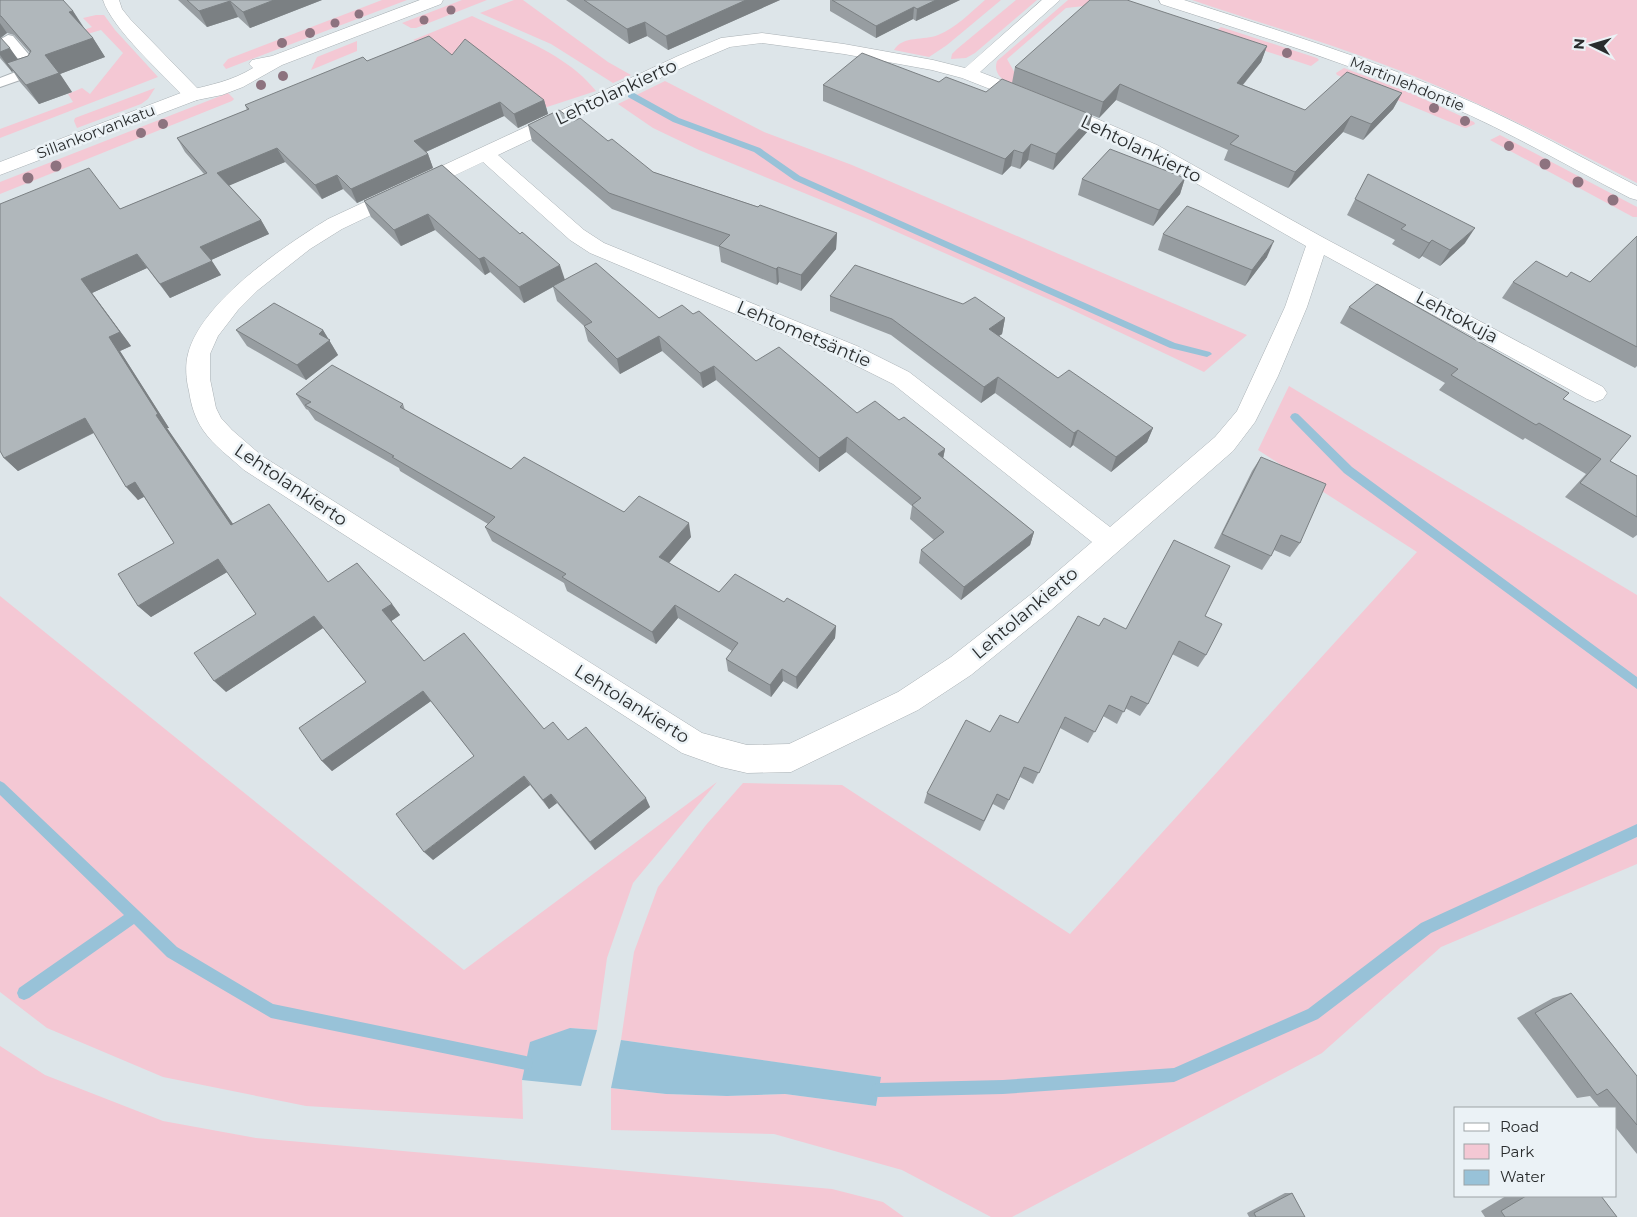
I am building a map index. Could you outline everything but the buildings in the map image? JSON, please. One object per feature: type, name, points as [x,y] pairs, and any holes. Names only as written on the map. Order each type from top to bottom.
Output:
[{"type":"street","points":[[110,0],[124,23],[193,95]]},
{"type":"street","name":"Sillankorvankatu","points":[[0,169],[193,95],[213,93],[259,74],[276,61],[435,0]]},
{"type":"street","points":[[968,74],[1052,0]]},
{"type":"street","name":"Martinlehdontie","points":[[1167,0],[1305,45],[1430,92],[1506,127],[1637,194]]},
{"type":"street","name":"Lehtolankierto","points":[[762,38],[798,42],[933,65],[968,74],[1058,109],[1150,149],[1317,243],[1296,307],[1246,416],[1224,444],[1040,603],[961,666],[908,701],[791,758],[747,759],[721,753],[694,742],[669,728],[253,463],[223,437],[212,424],[204,408],[198,379],[199,354],[208,334],[230,305],[281,259],[335,224],[684,60],[727,42],[762,38]]},
{"type":"street","name":"Lehtometsäntie","points":[[484,153],[577,235],[597,248],[850,352],[901,378],[1110,541]]},
{"type":"street","name":"Lehtokuja","points":[[1317,243],[1595,393]]},
{"type":"lane","points":[[0,83],[35,70],[8,39]]},
{"type":"green space","points":[[382,0],[407,0],[226,69],[223,65],[228,59]]},
{"type":"green space","points":[[462,0],[487,0],[416,28],[411,28],[402,23]]},
{"type":"green space","points":[[514,0],[523,0],[608,62],[631,75],[613,83],[551,44],[480,13]]},
{"type":"green space","points":[[985,0],[1001,0],[947,45],[929,57],[894,50],[898,45],[908,40],[932,37],[945,32]]},
{"type":"green space","points":[[1016,0],[1037,0],[975,53],[966,58],[951,59],[952,54],[957,49]]},
{"type":"green space","points":[[1068,0],[1089,0],[1103,4],[1066,8],[1007,59],[1020,82],[1084,111],[1006,82],[996,70],[997,61]]},
{"type":"green space","points":[[1192,0],[1637,0],[1637,183],[1516,122],[1424,80],[1343,50]]},
{"type":"green space","points":[[104,15],[115,30],[158,77],[0,138],[0,129],[73,102],[68,94],[82,88],[90,94],[123,53],[101,30],[84,35],[81,31],[92,27],[83,18]]},
{"type":"green space","points":[[472,16],[522,38],[555,56],[570,66],[596,91],[541,109],[430,46],[413,40]]},
{"type":"green space","points":[[1221,27],[1319,60],[1311,66],[1217,35],[1214,32]]},
{"type":"green space","points":[[357,41],[357,51],[311,70],[317,57]]},
{"type":"green space","points":[[1344,68],[1413,94],[1475,124],[1466,128],[1462,127],[1337,75],[1336,73]]},
{"type":"green space","points":[[665,81],[764,132],[852,165],[1247,335],[1204,372],[1064,306],[870,220],[699,150],[653,128],[618,104]]},
{"type":"green space","points":[[155,88],[148,99],[141,104],[77,128],[74,121],[75,118]]},
{"type":"green space","points":[[228,93],[234,99],[232,101],[0,194],[0,182]]},
{"type":"green space","points":[[1500,135],[1637,207],[1637,217],[1633,217],[1490,140]]},
{"type":"green space","points":[[1289,386],[1637,595],[1637,864],[1441,947],[1322,1053],[1012,1217],[991,1217],[902,1170],[774,1134],[611,1130],[611,1088],[666,1094],[727,1096],[785,1094],[876,1106],[880,1077],[621,1040],[634,952],[658,887],[706,825],[743,783],[842,785],[1070,934],[1417,552],[1258,450]]},
{"type":"green space","points":[[0,596],[464,970],[717,782],[633,883],[607,958],[597,1030],[570,1028],[522,1080],[523,1119],[306,1106],[163,1077],[47,1028],[0,992]]},
{"type":"green space","points":[[0,1046],[45,1075],[163,1121],[256,1138],[832,1189],[883,1202],[904,1217],[0,1217]]},
{"type":"water","points":[[570,1028],[597,1030],[581,1086],[522,1080],[530,1042]]},
{"type":"water","points":[[621,1040],[881,1077],[876,1106],[785,1094],[727,1096],[666,1094],[611,1088]]},
{"type":"waterway","points":[[631,95],[676,120],[757,150],[797,178],[1173,346],[1207,354]]},
{"type":"waterway","points":[[1295,417],[1348,470],[1637,684]]},
{"type":"waterway","points":[[0,787],[172,952],[271,1011],[526,1063]]},
{"type":"waterway","points":[[878,1090],[1003,1087],[1174,1075],[1313,1014],[1426,928],[1637,830]]},
{"type":"waterway","points":[[24,993],[134,916]]}]
